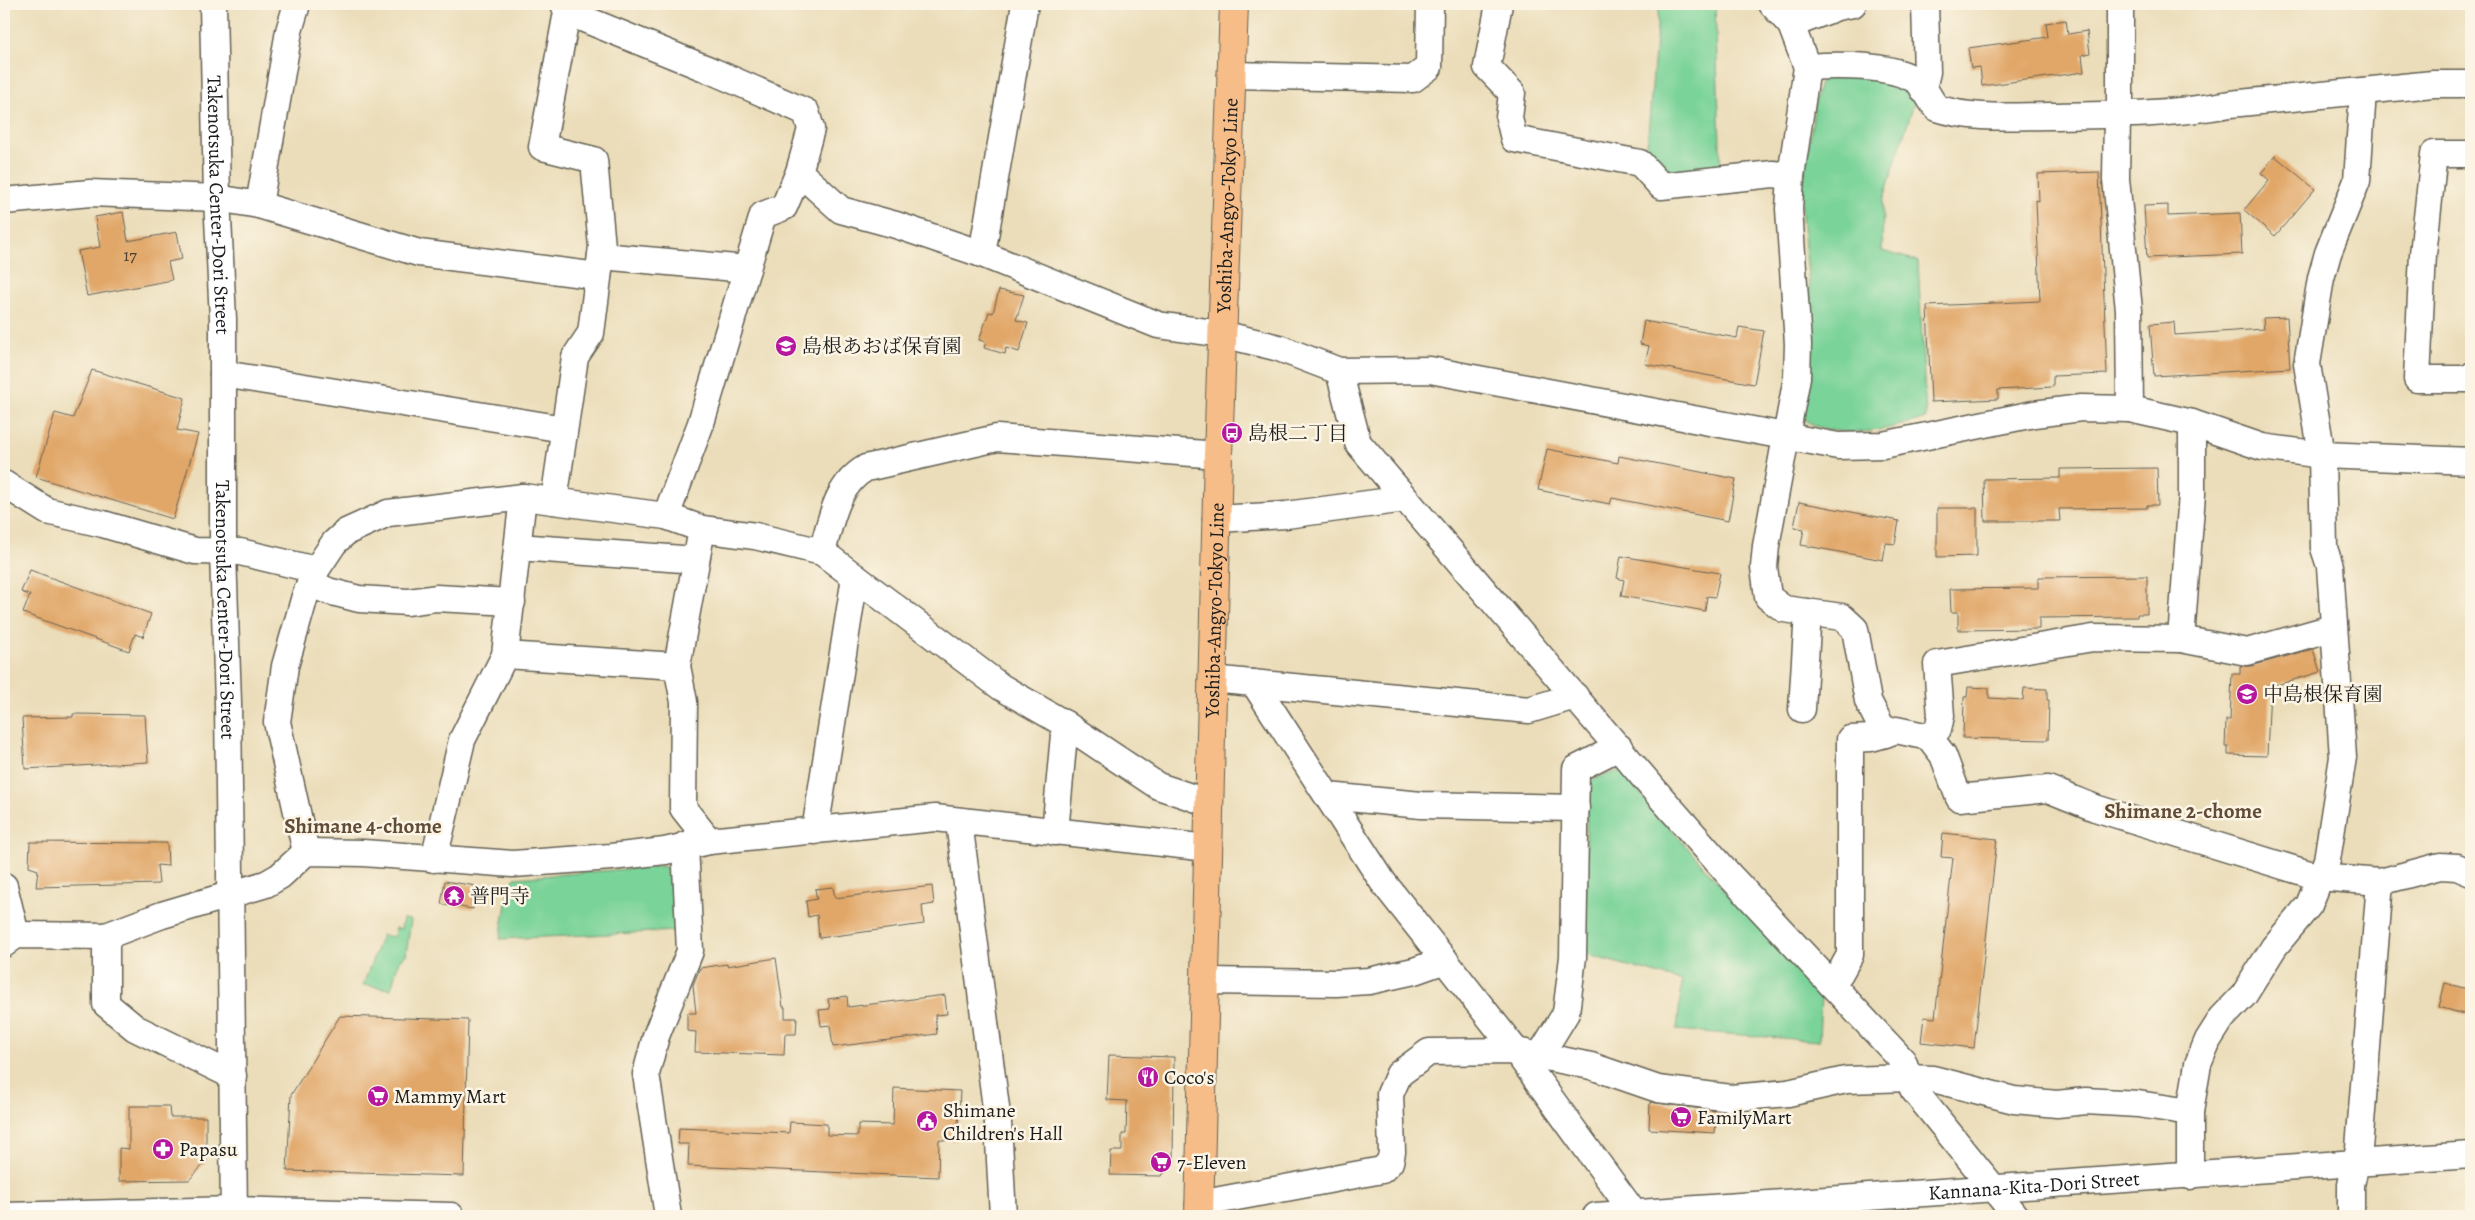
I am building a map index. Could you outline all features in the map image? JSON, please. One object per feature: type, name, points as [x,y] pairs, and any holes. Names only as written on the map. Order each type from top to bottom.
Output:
[{"type":"main road","name":"Yoshiba-Angyo-Tokyo Line","points":[[1199,1210],[1216,519],[1234,4]]},
{"type":"street","name":"Takenotsuka Center-Dori Street","points":[[213,4],[217,198],[224,319],[223,553],[228,704],[234,1213]]},
{"type":"street","points":[[258,205],[289,31],[297,4]]},
{"type":"street","points":[[982,254],[1024,4]]},
{"type":"street","points":[[1232,74],[1413,79],[1429,67],[1430,4]]},
{"type":"street","points":[[1499,4],[1486,67],[1512,93],[1509,118],[1514,138],[1640,162],[1662,186],[1773,174],[1791,176]]},
{"type":"street","points":[[1772,4],[1791,25],[1807,66],[1791,176],[1789,209],[1798,344],[1797,378],[1764,567],[1768,597],[1784,609],[1842,617],[1855,628],[1868,701],[1885,734]]},
{"type":"street","points":[[1791,25],[1837,7],[1853,4]]},
{"type":"street","points":[[1923,89],[1927,72],[1925,4]]},
{"type":"street","points":[[2120,4],[2119,115],[2116,179],[2129,310],[2130,408]]},
{"type":"street","points":[[554,501],[575,358],[591,332],[602,247],[594,160],[542,148],[565,8],[806,112],[811,129],[800,172],[784,207],[763,216],[701,424],[666,516]]},
{"type":"street","points":[[1807,66],[1885,70],[1905,74],[1919,82],[1938,108],[1970,115],[2119,115],[2203,109],[2230,104],[2433,84],[2471,84]]},
{"type":"street","points":[[2190,1176],[2190,1112],[2198,1064],[2208,1040],[2222,1018],[2244,994],[2274,947],[2309,905],[2327,860],[2343,757],[2330,566],[2324,548],[2322,455],[2308,364],[2310,333],[2328,253],[2357,180],[2362,91]]},
{"type":"street","points":[[2471,154],[2434,154],[2423,254],[2417,379],[2469,379],[2471,376]]},
{"type":"street","points":[[800,172],[840,210],[896,225],[982,254],[1158,325],[1222,334],[1279,348],[1340,371],[1430,370],[1838,446],[1883,445],[2034,414],[2081,408],[2130,408],[2192,423],[2262,447],[2322,455],[2471,461]]},
{"type":"street","points":[[4,201],[90,194],[217,198],[258,205],[419,254],[599,266],[747,269]]},
{"type":"street","points":[[1340,371],[1358,443],[1732,878],[1903,1061],[1913,1089],[2016,1216]]},
{"type":"street","points":[[223,374],[564,429]]},
{"type":"street","points":[[2181,639],[2192,494],[2192,423]]},
{"type":"street","points":[[822,552],[838,499],[855,474],[866,468],[997,438],[1218,455]]},
{"type":"street","points":[[4,484],[47,511],[103,524],[195,551],[240,552],[313,576],[328,591],[359,599],[408,602],[436,598],[512,602]]},
{"type":"street","points":[[434,858],[462,740],[505,656],[523,497]]},
{"type":"street","points":[[306,852],[277,722],[285,666],[313,576],[334,543],[346,532],[388,513],[523,497],[666,516],[702,529],[755,536],[822,552],[1002,687],[1065,724],[1158,786],[1209,803]]},
{"type":"street","points":[[1216,519],[1305,512],[1405,499]]},
{"type":"street","points":[[668,1216],[646,1074],[656,1036],[690,951],[697,843],[683,808],[684,702],[677,666],[702,529]]},
{"type":"street","points":[[518,546],[696,560]]},
{"type":"street","points":[[815,831],[855,577]]},
{"type":"street","points":[[1802,709],[1808,612]]},
{"type":"street","points":[[1929,737],[1938,728],[1941,716],[1937,664],[2093,638],[2181,639],[2247,652],[2325,630],[2334,630]]},
{"type":"street","points":[[505,656],[677,666]]},
{"type":"street","points":[[1212,679],[1530,710],[1575,696]]},
{"type":"street","points":[[1254,682],[1383,882],[1444,960],[1529,1060],[1636,1215]]},
{"type":"street","points":[[1055,832],[1065,724]]},
{"type":"street","points":[[1831,984],[1840,974],[1850,955],[1850,739],[1872,738],[1896,730],[1929,737],[1943,755],[1959,798],[2048,789],[2095,808],[2319,878],[2380,882],[2440,866],[2457,867],[2471,874]]},
{"type":"street","points":[[1529,1060],[1566,1013],[1573,957],[1576,769],[1619,747]]},
{"type":"street","points":[[1328,796],[1421,805],[1576,808]]},
{"type":"street","points":[[4,886],[10,939],[106,936],[162,915],[257,887],[280,876],[306,852],[363,852],[513,864],[629,855],[664,851],[697,843],[935,818],[1208,848]]},
{"type":"street","points":[[959,822],[998,1122],[1003,1216]]},
{"type":"street","points":[[2351,1216],[2352,1185],[2359,1148],[2380,882]]},
{"type":"street","points":[[106,936],[106,1004],[135,1028],[233,1076]]},
{"type":"street","points":[[1204,981],[1336,983],[1369,981],[1414,971],[1444,960]]},
{"type":"street","points":[[1199,1210],[1382,1170],[1390,1162],[1392,1152],[1390,1094],[1399,1074],[1429,1052],[1591,1066],[1658,1089],[1731,1098],[1788,1093],[1846,1080],[1910,1078],[1942,1081],[2014,1100],[2057,1104],[2086,1101],[2138,1104],[2190,1112]]},
{"type":"street","name":"Kannana-Kita-Dori Street","points":[[1596,1216],[1636,1215],[1994,1188],[2355,1165],[2471,1155]]},
{"type":"street","points":[[4,1216],[234,1213],[451,1216]]},
{"type":"green space","points":[[1659,4],[1715,4],[1721,172],[1667,179],[1646,157]]},
{"type":"green space","points":[[1827,77],[1864,77],[1888,81],[1908,91],[1915,100],[1883,201],[1882,251],[1918,261],[1926,418],[1878,430],[1843,432],[1830,430],[1811,424],[1803,416],[1811,377],[1809,284],[1802,218],[1802,191],[1816,97],[1820,83]]},
{"type":"green space","points":[[1620,770],[1733,900],[1756,916],[1821,994],[1819,1041],[1677,1030],[1682,981],[1585,954],[1587,782]]},
{"type":"green space","points":[[663,866],[672,873],[678,931],[500,939],[509,886],[515,878]]},
{"type":"green space","points":[[403,919],[411,920],[406,955],[399,960],[391,989],[363,985],[382,935],[394,937],[395,928],[401,929]]},
{"type":"building","points":[[2066,20],[2068,34],[2087,31],[2090,53],[2082,55],[2084,72],[1982,86],[1980,67],[1971,68],[1968,48],[2048,37],[2046,23]]},
{"type":"building","points":[[2275,156],[2315,189],[2275,236],[2244,210],[2269,180],[2261,173]]},
{"type":"building","points":[[2099,172],[2107,374],[2053,376],[2053,387],[1998,390],[1998,399],[1931,402],[1927,306],[2040,301],[2036,200],[2039,201],[2038,174]]},
{"type":"building","points":[[2168,205],[2168,216],[2240,213],[2242,254],[2147,258],[2144,206]]},
{"type":"building","points":[[123,212],[128,241],[177,232],[182,259],[168,262],[172,280],[87,296],[78,251],[100,247],[95,217]]},
{"type":"building","points":[[999,290],[1024,295],[1016,320],[1028,323],[1019,352],[1006,348],[1005,354],[984,348],[986,342],[979,340],[989,312],[993,313]]},
{"type":"building","points":[[2287,317],[2290,368],[2154,376],[2150,324],[2174,322],[2175,335],[2264,329],[2263,318]]},
{"type":"building","points":[[1644,321],[1737,338],[1739,327],[1764,331],[1754,384],[1645,364],[1649,346],[1640,344]]},
{"type":"building","points":[[92,370],[185,398],[177,430],[198,434],[173,519],[36,477],[55,413],[73,418]]},
{"type":"building","points":[[1547,449],[1618,463],[1619,456],[1736,479],[1728,521],[1612,498],[1610,504],[1538,490]]},
{"type":"building","points":[[2157,468],[2158,505],[2147,505],[2147,508],[2059,509],[2060,521],[1985,521],[1984,479],[2060,478],[2060,469]]},
{"type":"building","points":[[1799,502],[1899,521],[1895,544],[1886,543],[1883,560],[1801,545],[1804,529],[1794,527]]},
{"type":"building","points":[[1937,508],[1977,508],[1977,556],[1937,557]]},
{"type":"building","points":[[1621,556],[1720,573],[1715,597],[1707,596],[1705,611],[1621,596],[1624,580],[1617,578]]},
{"type":"building","points":[[30,570],[151,614],[143,637],[135,634],[129,651],[23,613],[30,595],[21,592]]},
{"type":"building","points":[[2147,576],[2147,614],[2137,614],[2137,617],[2039,618],[2039,629],[1958,630],[1958,612],[1951,612],[1950,589],[2038,588],[2038,577]]},
{"type":"building","points":[[2313,649],[2320,672],[2270,687],[2267,756],[2228,755],[2228,747],[2225,747],[2226,720],[2230,720],[2232,674],[2240,674],[2240,666],[2251,666]]},
{"type":"building","points":[[1968,687],[1989,688],[1989,698],[2023,700],[2024,688],[2047,689],[2047,700],[2049,700],[2048,740],[1963,738],[1964,697],[1967,697]]},
{"type":"building","points":[[73,714],[145,715],[148,762],[25,769],[22,718],[73,717]]},
{"type":"building","points":[[1943,833],[1997,839],[1974,1048],[1921,1042],[1924,1017],[1935,1018],[1953,858],[1941,857]]},
{"type":"building","points":[[30,842],[167,843],[168,866],[157,865],[159,884],[36,887],[38,870],[29,867]]},
{"type":"building","points":[[445,881],[476,886],[473,909],[441,904]]},
{"type":"building","points":[[932,886],[934,904],[922,906],[924,924],[819,938],[817,915],[808,917],[806,901],[817,899],[815,889],[833,887],[835,898]]},
{"type":"building","points":[[776,958],[783,1007],[785,1007],[785,1018],[797,1018],[796,1034],[785,1034],[784,1055],[695,1052],[696,1032],[687,1031],[687,1013],[696,1013],[693,985],[700,968],[727,964],[727,966]]},
{"type":"building","points":[[2445,983],[2471,990],[2471,1016],[2439,1007]]},
{"type":"building","points":[[945,995],[947,1014],[935,1015],[937,1034],[833,1047],[830,1025],[821,1026],[819,1010],[830,1009],[828,999],[847,996],[848,1007]]},
{"type":"building","points":[[340,1016],[468,1020],[464,1176],[287,1171],[291,1095]]},
{"type":"building","points":[[1109,1055],[1174,1057],[1173,1165],[1161,1176],[1110,1175],[1111,1151],[1122,1151],[1122,1134],[1126,1134],[1127,1101],[1107,1100]]},
{"type":"building","points":[[894,1088],[960,1091],[957,1141],[939,1140],[938,1177],[688,1166],[689,1144],[678,1144],[679,1128],[789,1133],[790,1122],[827,1124],[827,1135],[858,1136],[858,1124],[893,1125]]},
{"type":"building","points":[[1650,1102],[1717,1111],[1715,1133],[1649,1129]]},
{"type":"building","points":[[129,1106],[169,1106],[170,1117],[206,1117],[206,1162],[189,1180],[119,1181],[119,1148],[129,1149]]},
{"type":"place","name":"島根あおば保育園","points":[[786,346]]},
{"type":"place","name":"島根二丁目","points":[[1232,433]]},
{"type":"place","name":"中島根保育園","points":[[2247,694]]},
{"type":"place","name":"普門寺","points":[[454,896]]},
{"type":"place","name":"Coco's","points":[[1148,1077]]},
{"type":"place","name":"Mammy Mart","points":[[378,1096]]},
{"type":"place","name":"FamilyMart","points":[[1681,1117]]},
{"type":"place","name":"Shimane Children's Hall","points":[[927,1121]]},
{"type":"place","name":"Papasu","points":[[163,1149]]},
{"type":"place","name":"7-Eleven","points":[[1161,1162]]},
{"type":"district","name":"Shimane 2-chome","points":[[2183,811]]},
{"type":"district","name":"Shimane 4-chome","points":[[363,826]]}]
